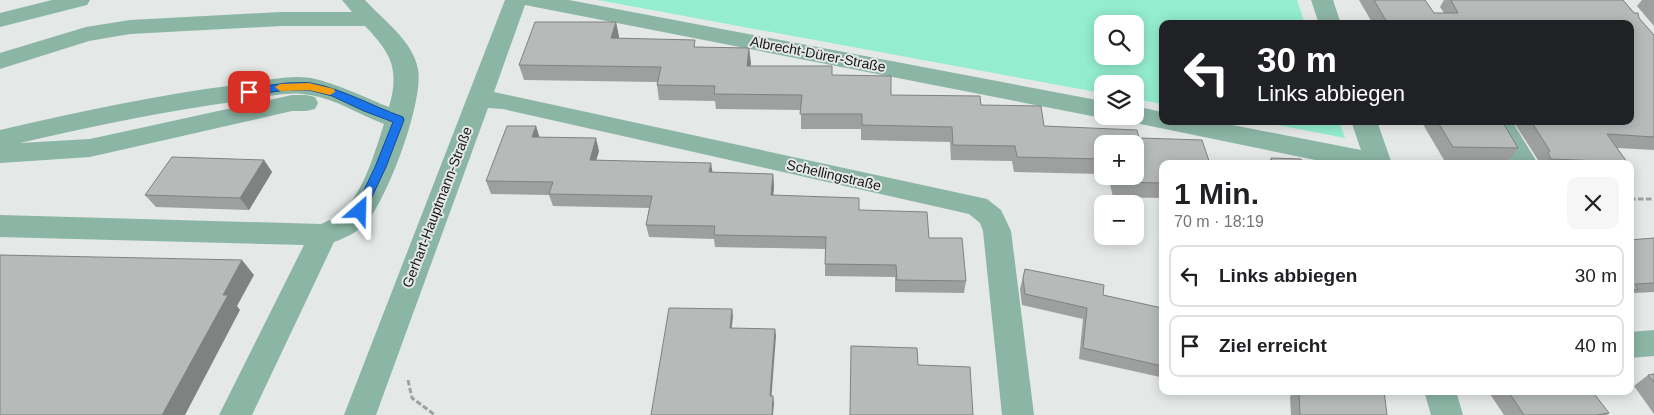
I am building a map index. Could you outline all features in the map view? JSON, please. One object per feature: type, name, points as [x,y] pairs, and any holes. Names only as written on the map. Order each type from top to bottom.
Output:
[{"type":"street","points":[[0,20],[79,0]]},
{"type":"street","name":"Gerhart-Hauptmann-Straße","points":[[360,415],[516,0]]},
{"type":"street","name":"Albrecht-Dürer-Straße","points":[[533,0],[1094,107]]},
{"type":"street","points":[[1322,0],[1329,20]]},
{"type":"street","points":[[0,61],[86,34],[130,27],[282,19],[361,10],[398,51],[406,70],[406,97],[380,167],[360,211],[337,230],[323,235],[0,226]]},
{"type":"street","points":[[0,139],[110,113],[287,86],[309,86],[336,93],[399,120]]},
{"type":"street","name":"Schellingstraße","points":[[478,99],[504,101],[977,206],[991,217],[997,231],[1024,414]]},
{"type":"street","points":[[0,154],[90,148],[292,103],[368,108]]},
{"type":"street","points":[[1144,117],[1159,120]]},
{"type":"street","points":[[1184,125],[1364,160]]},
{"type":"street","points":[[1365,125],[1378,160]]},
{"type":"street","points":[[1501,125],[1523,160]]},
{"type":"street","points":[[236,415],[323,235]]},
{"type":"street","points":[[1634,345],[1654,343]]},
{"type":"street","points":[[1441,395],[1447,415]]},
{"type":"path","points":[[1634,199],[1654,199]]},
{"type":"path","points":[[407,375],[412,398],[435,415]]},
{"type":"green space","points":[[598,0],[1297,0],[1304,20],[1159,20],[1159,103],[1144,101],[1144,75],[1094,75],[1094,92]]},
{"type":"green space","points":[[1278,125],[1340,125],[1345,138]]},
{"type":"building","points":[[1374,0],[1425,0],[1434,13],[1458,13],[1451,0],[1623,0],[1634,13],[1638,13],[1639,18],[1654,35],[1654,137],[1607,134],[1626,160],[1551,159],[1548,153],[1550,151],[1534,125],[1634,125],[1634,20],[1386,20]]},
{"type":"building","points":[[535,22],[616,22],[611,38],[695,40],[694,47],[749,48],[747,66],[832,66],[832,75],[891,76],[891,95],[980,96],[981,105],[1041,106],[1044,126],[1137,130],[1138,135],[1094,135],[1094,159],[1017,157],[1015,146],[953,145],[952,127],[862,125],[862,114],[800,114],[802,95],[714,94],[715,86],[657,85],[661,67],[519,65]]},
{"type":"building","points":[[1439,125],[1504,125],[1518,148],[1453,147]]},
{"type":"building","points":[[507,126],[536,126],[532,137],[596,138],[590,160],[711,163],[709,172],[773,174],[771,195],[859,198],[859,210],[927,212],[929,238],[962,238],[966,281],[897,280],[896,265],[825,264],[826,237],[714,235],[715,226],[646,225],[652,196],[549,194],[553,182],[486,181]]},
{"type":"building","points":[[1144,138],[1202,140],[1209,160],[1159,160],[1159,183],[1144,183]]},
{"type":"building","points":[[172,157],[264,160],[240,198],[145,195]]},
{"type":"building","points":[[1271,158],[1301,159],[1301,160],[1272,160]]},
{"type":"building","points":[[1654,238],[1654,283],[1635,284],[1638,290],[1634,290],[1634,240]]},
{"type":"building","points":[[0,255],[242,260],[223,295],[228,295],[162,415],[0,415]]},
{"type":"building","points":[[1025,269],[1104,285],[1103,295],[1159,307],[1159,365],[1083,348],[1087,308],[1025,294],[1023,278]]},
{"type":"building","points":[[669,308],[732,309],[730,328],[775,329],[770,396],[773,396],[772,415],[651,415]]},
{"type":"building","points":[[851,346],[917,348],[918,365],[970,367],[973,415],[850,415]]},
{"type":"building","points":[[1654,374],[1654,382],[1648,375]]},
{"type":"building","points":[[1299,395],[1384,395],[1387,415],[1300,415]]},
{"type":"building","points":[[1511,395],[1595,395],[1609,413],[1596,415],[1524,415]]},
{"type":"slow traffic","points":[[280,87],[309,86],[330,92]]},
{"type":"route","points":[[249,92],[287,86],[309,86],[336,93],[399,120],[360,211]]}]
